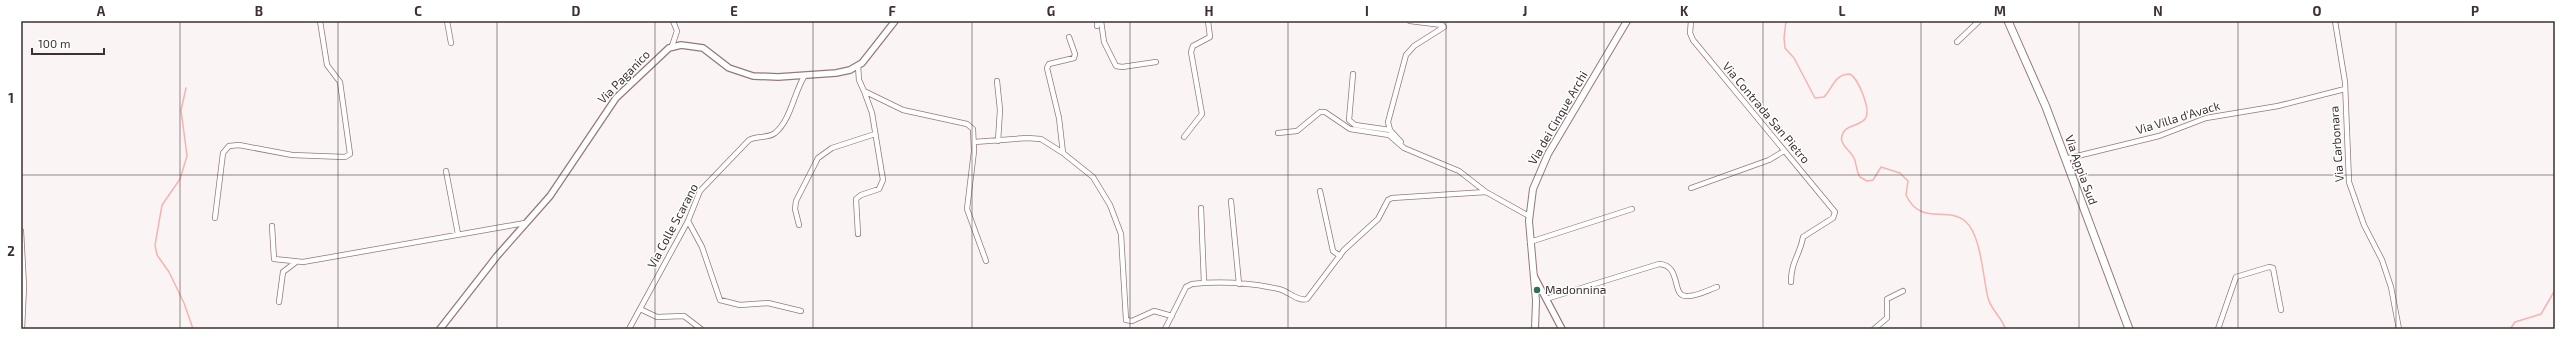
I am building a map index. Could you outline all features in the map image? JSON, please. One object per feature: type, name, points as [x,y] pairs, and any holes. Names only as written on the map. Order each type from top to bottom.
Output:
[{"type":"main road","name":"Via dei Cinque Archi","points":[[1535,329],[1536,310],[1529,216],[1532,189],[1543,164],[1627,21]]},
{"type":"main road","name":"Via Appia Sud","points":[[2008,21],[2045,105],[2128,329]]},
{"type":"street","points":[[215,218],[223,153],[229,146],[239,144],[294,155],[345,157],[350,154],[340,82],[327,65],[320,21]]},
{"type":"street","points":[[447,21],[451,43]]},
{"type":"street","points":[[673,21],[677,31],[672,46],[684,45],[706,49],[727,66],[751,76],[770,77],[838,73],[858,66],[874,51],[896,21]]},
{"type":"street","points":[[1101,21],[1104,42],[1116,66],[1122,67],[1156,62]]},
{"type":"street","points":[[1184,137],[1202,114],[1191,52],[1193,46],[1210,38],[1208,21]]},
{"type":"street","points":[[1410,21],[1442,24],[1444,27],[1414,46],[1406,55],[1388,122],[1390,130],[1410,150]]},
{"type":"street","name":"Via Contrada San Pietro","points":[[1691,21],[1692,39],[1834,210],[1835,215],[1803,237],[1802,246],[1792,265],[1791,282]]},
{"type":"street","points":[[1957,42],[1979,21]]},
{"type":"street","name":"Via Carbonara","points":[[2335,21],[2345,89],[2349,182],[2364,225],[2379,252],[2387,274],[2399,329]]},
{"type":"street","points":[[1063,153],[1059,118],[1046,68],[1049,64],[1074,58],[1075,54],[1069,37]]},
{"type":"street","name":"Via Paganico","points":[[440,329],[525,223],[553,192],[616,98],[672,46]]},
{"type":"street","points":[[858,66],[859,80],[872,110],[883,183],[879,189],[860,195],[856,199],[858,234]]},
{"type":"street","points":[[1353,74],[1349,120],[1355,125],[1390,130]]},
{"type":"street","name":"Via Colle Scarano","points":[[629,329],[688,221],[702,189],[748,141],[756,137],[770,136],[779,129],[805,75]]},
{"type":"street","points":[[997,81],[1000,110],[998,140]]},
{"type":"street","name":"Via Villa d'Avack","points":[[2065,159],[2162,136],[2206,118],[2281,106],[2345,89]]},
{"type":"street","points":[[864,91],[901,109],[968,125],[973,130],[974,142],[966,209],[986,261]]},
{"type":"street","points":[[1278,133],[1297,130],[1320,113],[1324,112],[1351,129],[1389,135],[1410,150],[1456,169],[1486,192],[1529,216]]},
{"type":"street","points":[[799,225],[795,209],[796,201],[820,156],[842,144],[875,134]]},
{"type":"street","points":[[974,142],[1039,138],[1063,153],[1093,177],[1115,215],[1123,251],[1126,320],[1132,321],[1154,311],[1172,316]]},
{"type":"street","points":[[1691,188],[1769,160],[1784,151]]},
{"type":"street","points":[[446,171],[458,234]]},
{"type":"street","points":[[1320,191],[1334,252],[1340,256]]},
{"type":"street","points":[[1165,329],[1187,287],[1192,284],[1239,284],[1282,290],[1300,299],[1306,300],[1340,256],[1378,219],[1390,198],[1486,192]]},
{"type":"street","points":[[1231,201],[1239,284]]},
{"type":"street","points":[[1201,208],[1204,283]]},
{"type":"street","points":[[1530,242],[1632,209]]},
{"type":"street","points":[[688,221],[702,247],[720,300],[740,305],[768,303],[802,311]]},
{"type":"street","points":[[272,226],[274,258],[278,260],[296,262],[344,256],[525,223]]},
{"type":"street","points":[[21,231],[24,286],[22,329]]},
{"type":"street","points":[[279,302],[283,272],[296,262]]},
{"type":"street","points":[[1546,299],[1659,264],[1666,265],[1671,269],[1680,293],[1683,296],[1690,296],[1717,287]]},
{"type":"street","points":[[2218,329],[2234,281],[2241,274],[2269,267],[2274,269],[2281,310]]},
{"type":"street","points":[[1533,273],[1562,329]]},
{"type":"street","points":[[1874,329],[1887,318],[1887,299],[1903,291]]},
{"type":"street","points":[[640,309],[657,317],[684,316],[701,329]]},
{"type":"waterway","points":[[1786,21],[1784,38],[1785,48],[1794,58],[1815,98],[1824,97],[1840,76],[1850,74],[1860,88],[1867,109],[1867,115],[1863,121],[1845,130],[1841,138],[1842,142],[1854,158],[1860,177],[1867,181],[1873,180],[1881,167],[1900,173],[1908,181],[1906,195],[1912,205],[1927,213],[1959,217],[1971,228],[1981,257],[1988,298],[2005,329]]},
{"type":"waterway","points":[[186,88],[181,110],[187,156],[180,179],[162,205],[155,245],[157,255],[169,272],[184,303],[193,329]]},
{"type":"waterway","points":[[2510,329],[2515,322],[2541,314],[2555,290]]},
{"type":"place","name":"Madonnina","points":[[1537,290]]}]
